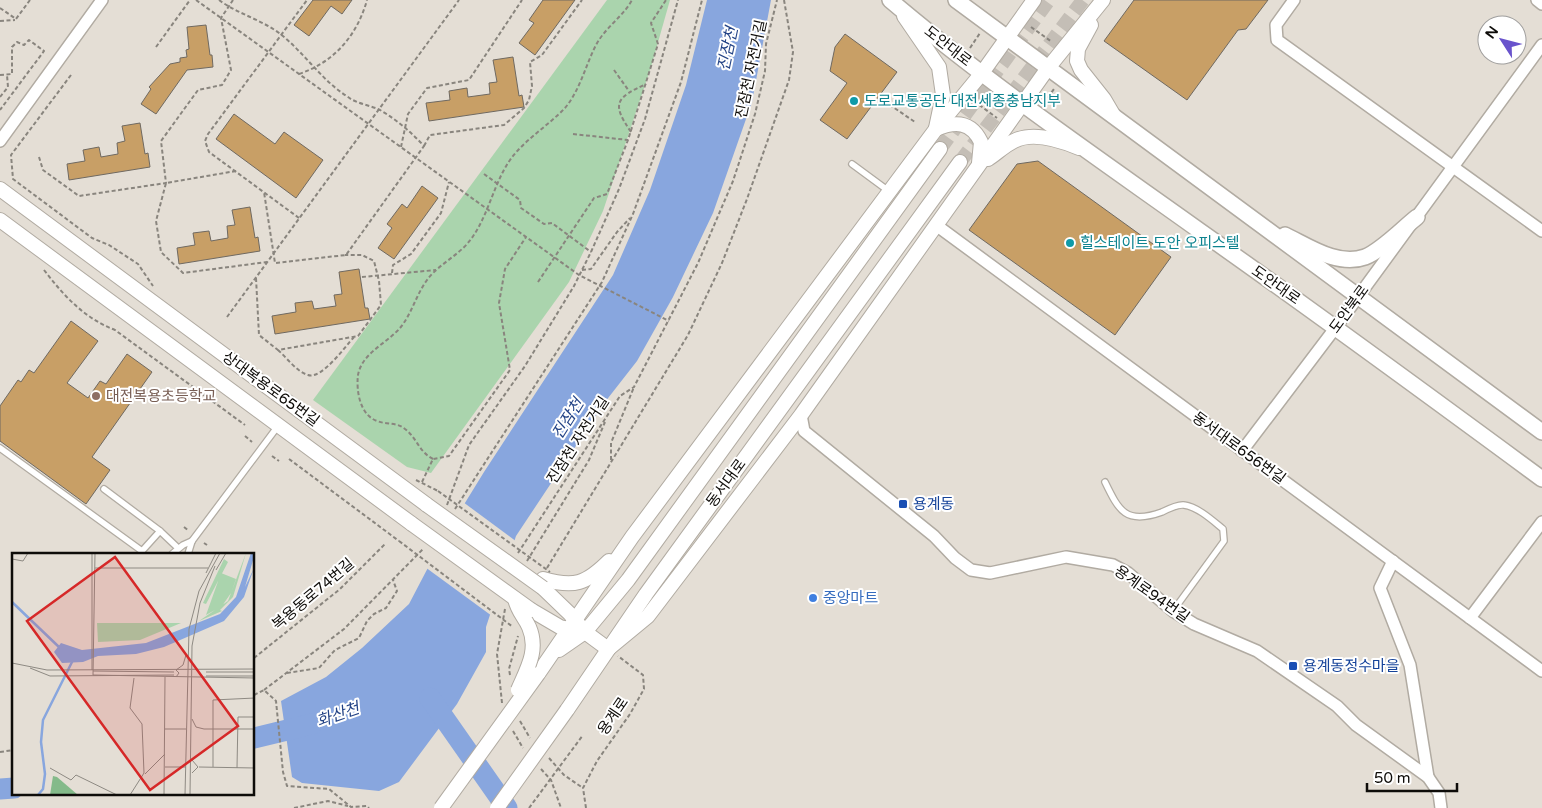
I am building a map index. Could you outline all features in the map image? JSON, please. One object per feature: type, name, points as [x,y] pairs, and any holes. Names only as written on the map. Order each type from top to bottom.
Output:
[{"type":"main road","points":[[956,0],[1251,219],[1535,424],[1542,432]]},
{"type":"main road","name":"도안대로","points":[[893,3],[962,58],[1093,155],[1336,327],[1542,479]]},
{"type":"main road","points":[[1251,219],[1330,256],[1348,260],[1366,257],[1417,217]]},
{"type":"street","points":[[0,141],[102,0]]},
{"type":"street","points":[[441,808],[511,713],[632,537],[936,129],[982,73],[1034,0]]},
{"type":"street","points":[[608,649],[648,616],[801,415],[1048,68],[1104,0]]},
{"type":"street","points":[[1104,0],[1078,49],[1077,61],[1081,70],[1104,99],[1115,119]]},
{"type":"street","points":[[1294,0],[1276,25],[1278,40],[1542,231]]},
{"type":"street","points":[[1537,0],[1542,4]]},
{"type":"street","points":[[893,3],[939,66],[943,95],[936,129]]},
{"type":"street","name":"도안북로","points":[[1242,451],[1336,327],[1542,45]]},
{"type":"street","points":[[936,129],[958,123],[966,124],[972,129],[981,142],[978,167]]},
{"type":"street","points":[[978,167],[1014,140],[1036,136],[1071,145],[1093,155]]},
{"type":"street","name":"동서대로","points":[[552,654],[585,632],[628,580],[940,149]]},
{"type":"street","name":"동서대로","points":[[497,808],[646,594],[960,162]]},
{"type":"street","name":"상대복용로65번길","points":[[0,190],[427,505],[539,577],[572,625]]},
{"type":"street","name":"상대복용로65번길","points":[[0,220],[412,524],[511,600],[530,610],[572,625],[608,649]]},
{"type":"street","name":"동서대로656번길","points":[[936,225],[1542,671]]},
{"type":"street","name":"용계로94번길","points":[[801,415],[804,431],[934,536],[955,558],[970,570],[990,573],[1066,557],[1113,565],[1128,573],[1173,610],[1194,624],[1257,651],[1337,706],[1356,725],[1428,777],[1438,793],[1441,808]]},
{"type":"street","points":[[1470,618],[1542,522]]},
{"type":"street","points":[[539,577],[557,583],[579,583],[600,570],[632,537]]},
{"type":"street","points":[[1393,561],[1380,588],[1410,665],[1428,777]]},
{"type":"street","points":[[511,600],[529,627],[533,653],[511,713]]},
{"type":"lane","points":[[852,164],[890,192]]},
{"type":"lane","points":[[188,553],[192,541],[278,426]]},
{"type":"lane","points":[[0,448],[142,551],[160,530]]},
{"type":"lane","points":[[1105,482],[1123,514],[1134,516],[1156,514],[1182,505],[1193,508],[1223,529],[1224,541],[1173,610]]},
{"type":"lane","points":[[104,489],[160,530],[178,548]]},
{"type":"lane","points":[[173,553],[178,548],[192,541]]},
{"type":"path","points":[[16,20],[30,0]]},
{"type":"path","points":[[156,47],[190,0]]},
{"type":"path","points":[[196,0],[554,258],[579,275],[600,284],[669,322]]},
{"type":"path","points":[[219,0],[229,7],[269,26],[316,68],[328,84],[350,99],[378,110],[405,127],[424,146]]},
{"type":"path","points":[[233,0],[221,18],[231,70],[222,85],[198,90],[161,141],[166,183],[156,221],[161,252],[183,273],[267,262]]},
{"type":"path","points":[[299,218],[209,152],[205,141],[208,134],[307,0]]},
{"type":"path","points":[[299,74],[328,61],[362,18],[367,0]]},
{"type":"path","points":[[227,317],[459,0]]},
{"type":"path","points":[[401,148],[408,114],[427,88],[468,80],[522,0]]},
{"type":"path","points":[[342,255],[346,255],[430,135],[504,125],[517,115],[529,100],[532,86],[530,62],[542,55],[582,0]]},
{"type":"path","points":[[526,237],[505,269],[498,303],[510,370],[449,456],[433,459],[424,454],[410,433],[401,426],[377,421],[368,414],[361,404],[358,375],[363,361],[400,328],[423,284],[436,270],[467,244],[478,229],[510,160],[566,107],[586,70],[595,47],[608,28],[632,0]]},
{"type":"path","points":[[538,282],[594,198],[607,194],[631,132],[658,44],[651,23],[666,0]]},
{"type":"path","points":[[446,508],[469,445],[525,366],[591,252],[619,189],[645,119],[678,0]]},
{"type":"path","points":[[455,510],[600,284],[632,216],[681,82],[702,0]]},
{"type":"path","name":"진잠천 자전거길","points":[[517,554],[620,396],[634,387],[698,263],[733,181],[755,114],[765,71],[766,44],[777,0]]},
{"type":"path","points":[[539,577],[688,335],[722,263],[748,199],[789,80],[793,52],[784,0]]},
{"type":"path","points":[[0,8],[16,20]]},
{"type":"path","points":[[0,21],[16,20]]},
{"type":"path","points":[[1021,20],[1062,50]]},
{"type":"path","points":[[962,58],[988,23]]},
{"type":"path","points":[[0,76],[12,74],[12,47],[17,42],[24,45],[29,40],[44,51],[0,110]]},
{"type":"path","points":[[614,70],[629,92]]},
{"type":"path","points":[[0,97],[8,87],[7,74]]},
{"type":"path","points":[[71,75],[10,155],[13,179],[92,238],[109,245],[138,264],[154,287]]},
{"type":"path","points":[[1036,113],[1062,79]]},
{"type":"path","points":[[631,132],[622,120],[618,107],[619,100],[629,92],[647,84]]},
{"type":"path","points":[[965,94],[1007,125]]},
{"type":"path","points":[[884,101],[914,122]]},
{"type":"path","points":[[573,134],[628,140]]},
{"type":"path","points":[[39,158],[43,170],[79,196],[236,171]]},
{"type":"path","points":[[484,174],[520,200],[521,208],[544,224],[552,223],[591,252]]},
{"type":"path","points":[[392,273],[393,266],[411,254],[441,213],[449,182]]},
{"type":"path","points":[[264,192],[275,263],[342,255],[362,255],[374,262],[381,305],[358,336],[278,350]]},
{"type":"path","points":[[582,270],[590,269],[617,232],[632,216]]},
{"type":"path","points":[[43,268],[65,298],[98,323],[115,330],[245,425]]},
{"type":"path","points":[[362,277],[436,270]]},
{"type":"path","points":[[256,277],[259,335],[302,372],[310,376],[320,375],[354,337]]},
{"type":"path","points":[[611,460],[611,442],[634,387]]},
{"type":"path","points":[[539,577],[606,419]]},
{"type":"path","points":[[245,436],[252,442]]},
{"type":"path","points":[[272,456],[279,460]]},
{"type":"path","points":[[289,459],[521,632],[522,638]]},
{"type":"path","points":[[422,482],[433,459]]},
{"type":"path","points":[[413,478],[438,491],[539,577]]},
{"type":"path","points":[[184,527],[189,531]]},
{"type":"path","points":[[255,694],[264,690],[344,629],[430,542]]},
{"type":"path","name":"복용동로74번길","points":[[255,657],[340,589],[385,544]]},
{"type":"path","points":[[284,674],[319,668],[335,650],[359,638],[367,621],[374,614],[386,608],[394,597],[397,591],[393,580]]},
{"type":"path","points":[[511,600],[497,654],[511,713],[533,742]]},
{"type":"path","points":[[510,678],[509,669],[520,630]]},
{"type":"path","name":"용계로","points":[[584,788],[597,760],[630,714],[644,689],[643,675],[608,649]]},
{"type":"path","points":[[264,690],[276,701],[283,772],[287,786],[329,789],[351,808]]},
{"type":"path","points":[[512,730],[527,754]]},
{"type":"path","points":[[529,808],[583,735]]},
{"type":"path","points":[[544,753],[564,774],[584,788],[586,808]]},
{"type":"path","points":[[539,767],[552,780],[561,808]]},
{"type":"path","points":[[294,808],[328,801],[351,808],[367,806],[369,808]]},
{"type":"green space","points":[[607,0],[670,0],[651,67],[603,211],[569,282],[431,473],[407,467],[313,400]]},
{"type":"water","points":[[707,0],[771,0],[752,102],[713,213],[673,297],[637,361],[605,402],[516,536],[486,627],[486,652],[457,704],[399,782],[379,791],[302,783],[292,777],[281,701],[326,677],[362,648],[409,604],[444,537],[484,472],[613,275],[650,190],[686,85]]},
{"type":"pier","points":[[463,502],[517,542],[492,616],[425,567]]},
{"type":"building","points":[[313,0],[352,0],[342,14],[331,6],[309,36],[294,25]]},
{"type":"building","points":[[543,0],[575,0],[535,55],[519,43],[534,23],[529,20]]},
{"type":"building","points":[[1134,0],[1268,0],[1246,29],[1238,30],[1187,100],[1104,41]]},
{"type":"building","points":[[206,25],[213,67],[187,70],[156,114],[141,104],[151,89],[149,87],[170,64],[180,62],[180,58],[187,57],[186,50],[189,49],[187,27]]},
{"type":"building","name":"도로교통공단 대전세종충남지부","points":[[845,34],[897,72],[847,139],[820,120],[847,83],[830,71],[835,47]]},
{"type":"building","points":[[513,57],[519,96],[522,95],[524,107],[429,121],[426,103],[450,100],[449,91],[467,88],[468,97],[490,94],[489,83],[497,82],[493,60]]},
{"type":"building","points":[[234,114],[275,144],[284,132],[323,160],[296,198],[216,139]]},
{"type":"building","points":[[140,123],[145,154],[148,153],[150,167],[69,180],[67,164],[85,161],[83,150],[99,147],[101,157],[118,154],[117,143],[125,141],[122,126]]},
{"type":"building","name":"힐스테이트 도안 오피스텔","points":[[1038,161],[1171,257],[1115,335],[969,230],[1017,164]]},
{"type":"building","points":[[422,186],[438,198],[394,259],[378,248],[392,228],[387,224],[402,204],[407,208]]},
{"type":"building","points":[[250,207],[255,238],[258,237],[260,251],[179,264],[177,248],[195,245],[193,233],[209,231],[211,241],[228,238],[227,226],[235,225],[232,210]]},
{"type":"building","points":[[359,269],[365,308],[368,308],[370,319],[275,334],[272,316],[296,312],[295,303],[312,301],[314,309],[336,306],[334,295],[342,294],[339,272]]},
{"type":"building","points":[[71,321],[98,341],[67,383],[88,398],[100,381],[106,384],[127,354],[152,372],[92,457],[110,470],[86,504],[0,441],[0,406],[18,380],[21,382],[29,370],[34,373]]},
{"type":"waterway","name":"진잠천","points":[[430,698],[507,808]]},
{"type":"waterway","name":"화산천","points":[[255,738],[312,724]]},
{"type":"waterway","name":"화산천","points":[[0,789],[12,788]]},
{"type":"tunnel","points":[[940,149],[1049,0]]},
{"type":"tunnel","points":[[960,162],[1083,0]]},
{"type":"place","name":"도로교통공단 대전세종충남지부","points":[[854,101]]},
{"type":"place","name":"힐스테이트 도안 오피스텔","points":[[1070,243]]},
{"type":"place","name":"대전복용초등학교","points":[[96,396]]},
{"type":"place","name":"용계동","points":[[903,504]]},
{"type":"place","name":"중앙마트","points":[[813,598]]},
{"type":"place","name":"용계동정수마을","points":[[1293,666]]}]
